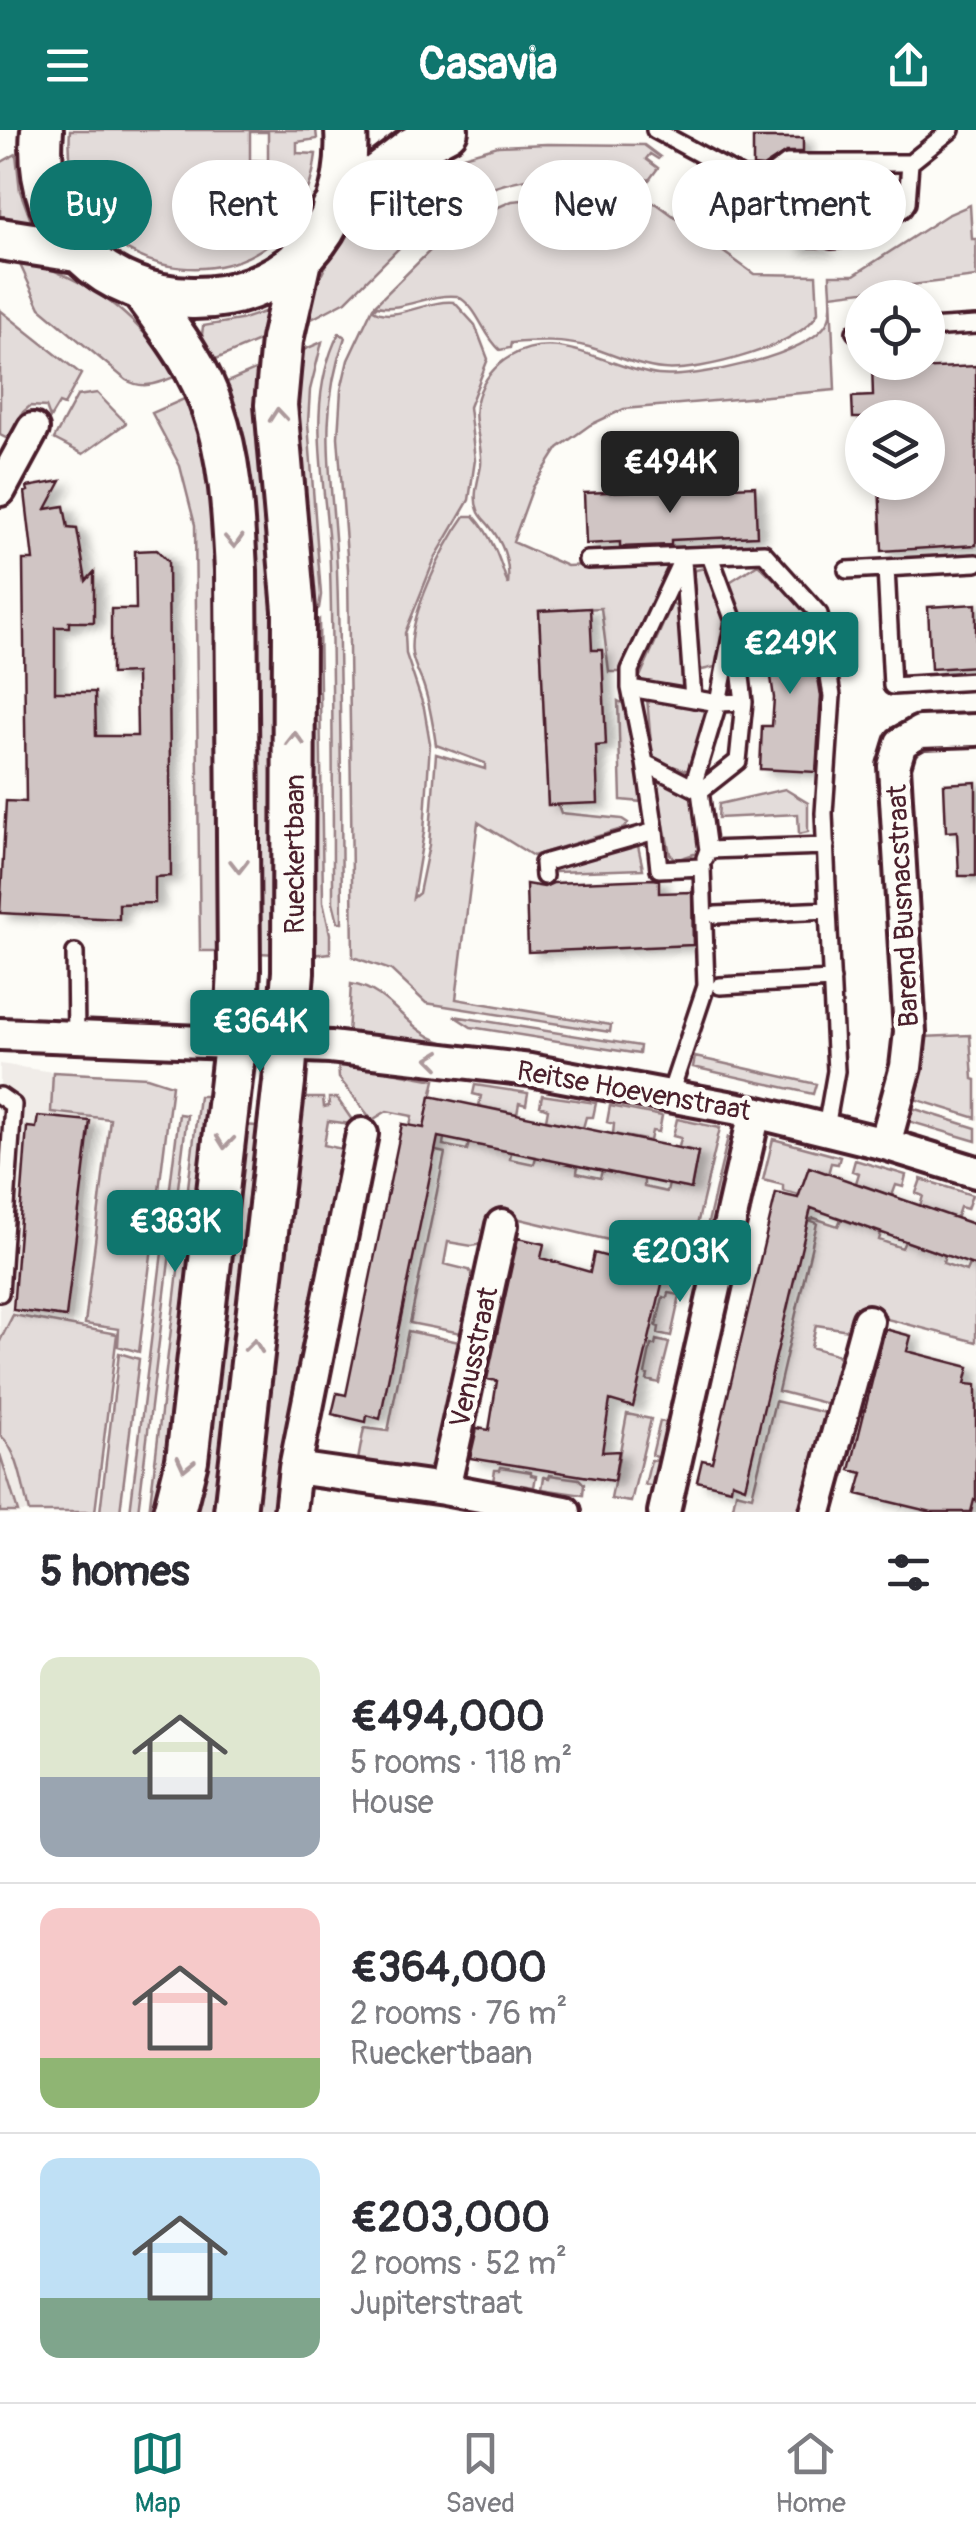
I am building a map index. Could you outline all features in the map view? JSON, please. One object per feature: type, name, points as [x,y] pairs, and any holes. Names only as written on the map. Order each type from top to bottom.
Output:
[{"type":"main road","points":[[42,130],[44,173],[65,228],[83,252],[110,275],[142,290],[184,300],[236,294],[275,276],[301,256],[333,211]]},
{"type":"main road","points":[[345,160],[346,130]]},
{"type":"main road","points":[[396,160],[447,130]]},
{"type":"main road","points":[[0,238],[83,252]]},
{"type":"main road","name":"Rueckertbaan","points":[[235,1512],[293,972],[294,634],[286,491],[276,404],[282,340],[301,256]]},
{"type":"main road","name":"Rueckertbaan","points":[[142,290],[192,363],[213,408],[233,510],[239,908],[235,1045],[187,1460],[174,1512]]},
{"type":"street","points":[[0,490],[33,429]]},
{"type":"street","name":"Barend Busnacstraat","points":[[885,1144],[906,1067],[910,1032],[894,766],[901,743],[920,732],[976,730]]},
{"type":"street","name":"Reitse Hoevenstraat","points":[[0,1034],[330,1046],[530,1070],[670,1094],[826,1128],[976,1172]]},
{"type":"street","points":[[664,1512],[756,1112]]},
{"type":"street","points":[[290,1512],[295,1468],[362,1134]]},
{"type":"street","name":"Venusstraat","points":[[444,1489],[502,1225]]},
{"type":"street","points":[[816,1512],[868,1321]]},
{"type":"street","points":[[295,1468],[444,1489],[565,1512]]},
{"type":"lane","points":[[655,130],[711,160]]},
{"type":"lane","points":[[906,163],[952,130]]},
{"type":"lane","points":[[906,203],[910,163]]},
{"type":"lane","points":[[945,327],[976,326]]},
{"type":"lane","points":[[587,560],[764,553],[820,614],[832,696],[824,803],[836,1071],[826,1128]]},
{"type":"lane","points":[[696,789],[738,761],[744,702],[734,621],[710,556]]},
{"type":"lane","points":[[683,557],[630,670],[630,688],[659,868],[702,866]]},
{"type":"lane","points":[[683,557],[693,698]]},
{"type":"lane","points":[[847,570],[976,563]]},
{"type":"lane","points":[[886,568],[892,686],[976,681]]},
{"type":"lane","points":[[670,1094],[706,986],[702,866],[708,850],[696,789],[734,621]]},
{"type":"lane","points":[[630,688],[718,703],[744,702]]},
{"type":"lane","points":[[644,763],[696,789]]},
{"type":"lane","points":[[544,876],[543,863],[655,831]]},
{"type":"lane","points":[[708,850],[826,846]]},
{"type":"lane","points":[[716,915],[828,910]]},
{"type":"lane","points":[[75,953],[76,1038]]},
{"type":"lane","points":[[720,986],[832,980]]},
{"type":"lane","points":[[0,1096],[13,1105],[0,1293]]},
{"type":"shaded area","points":[[70,130],[316,130],[317,139],[297,142],[297,153],[316,154],[313,164],[313,160],[268,160],[268,132],[250,132],[250,160],[172,160],[172,250],[257,250],[227,264],[181,268],[130,250],[152,250],[152,160],[73,160]]},
{"type":"shaded area","points":[[644,145],[660,157],[650,154],[647,160],[518,160],[518,181],[498,187],[498,160],[449,160],[498,146]]},
{"type":"shaded area","points":[[16,154],[20,191],[30,225],[0,217],[0,163]]},
{"type":"shaded area","points":[[518,200],[518,250],[652,250],[652,202],[672,215],[672,250],[721,250],[754,274],[816,275],[818,312],[809,324],[772,346],[724,361],[663,369],[570,343],[511,343],[510,348],[500,350],[470,307],[457,296],[396,307],[377,306],[373,310],[391,314],[454,302],[475,325],[488,359],[469,407],[475,460],[469,500],[435,558],[405,633],[406,654],[424,708],[430,743],[424,832],[413,898],[419,893],[429,845],[436,754],[485,769],[485,763],[436,745],[428,699],[413,658],[412,639],[429,582],[465,516],[474,516],[486,532],[508,585],[503,548],[479,513],[476,499],[481,456],[476,406],[490,373],[511,356],[548,346],[658,375],[723,369],[776,355],[818,334],[828,321],[831,301],[835,390],[624,409],[590,425],[558,448],[533,487],[513,542],[567,566],[673,561],[620,672],[609,672],[601,608],[539,611],[548,805],[558,805],[561,813],[622,819],[628,823],[625,828],[533,856],[478,822],[456,999],[611,1025],[610,1032],[426,1003],[391,970],[353,957],[348,569],[338,437],[341,390],[348,360],[373,307],[431,250],[498,250],[498,207]]},
{"type":"shaded area","points":[[970,205],[972,239],[976,239],[976,277],[945,281],[845,280],[845,293],[831,295],[830,275],[854,275],[893,250],[906,250],[906,241]]},
{"type":"shaded area","points":[[397,250],[346,301],[302,324],[322,272],[334,251]]},
{"type":"shaded area","points":[[17,258],[67,276],[109,301],[145,334],[179,375],[146,385],[126,380],[40,308]]},
{"type":"shaded area","points":[[0,310],[81,374],[64,405],[59,403],[50,418],[46,407],[30,406],[8,439],[0,435]]},
{"type":"shaded area","points":[[270,310],[261,340],[214,360],[202,335],[203,326]]},
{"type":"shaded area","points":[[339,333],[345,337],[328,425],[338,615],[342,922],[338,922],[333,902],[330,566],[319,418],[328,361]]},
{"type":"shaded area","points":[[322,342],[310,390],[308,423],[321,595],[319,608],[310,616],[292,415],[296,353]]},
{"type":"shaded area","points":[[262,367],[275,521],[281,954],[256,953],[220,385]]},
{"type":"shaded area","points":[[97,393],[126,423],[83,454],[54,439],[77,396]]},
{"type":"shaded area","points":[[191,396],[216,495],[226,951],[200,951],[195,525],[180,466],[152,413]]},
{"type":"shaded area","points":[[758,564],[811,614],[812,621],[755,628],[756,641],[745,642],[728,583]]},
{"type":"shaded area","points":[[709,567],[728,616],[719,666],[702,670],[697,665],[690,575]]},
{"type":"shaded area","points":[[672,604],[679,606],[685,682],[678,690],[642,683],[639,679]]},
{"type":"shaded area","points":[[319,620],[323,902],[330,953],[310,955],[312,626]]},
{"type":"shaded area","points":[[647,698],[707,709],[693,768],[688,771],[654,760]]},
{"type":"shaded area","points":[[618,701],[626,705],[643,802],[621,800]]},
{"type":"shaded area","points":[[663,779],[694,799],[703,845],[700,852],[676,860],[670,854],[656,786]]},
{"type":"shaded area","points":[[785,789],[808,803],[808,832],[799,834],[798,814],[718,818],[719,804]]},
{"type":"shaded area","points":[[637,841],[643,869],[556,872],[553,867]]},
{"type":"shaded area","points":[[351,984],[379,995],[424,1033],[452,1044],[451,1050],[348,1035]]},
{"type":"shaded area","points":[[454,1016],[640,1046],[639,1054],[471,1027]]},
{"type":"shaded area","points":[[970,1035],[976,1118],[908,1097],[922,1037]]},
{"type":"shaded area","points":[[695,1057],[816,1084],[813,1094],[693,1067]]},
{"type":"shaded area","points":[[338,1062],[435,1080],[424,1128],[410,1126],[412,1116],[387,1111],[372,1120],[339,1078]]},
{"type":"shaded area","points":[[0,1064],[53,1072],[51,1112],[97,1117],[72,1324],[117,1334],[95,1512],[0,1512]]},
{"type":"shaded area","points":[[53,1072],[147,1077],[172,1085],[139,1352],[118,1346],[119,1329],[85,1324],[110,1119],[51,1112]]},
{"type":"shaded area","points":[[475,1085],[528,1093],[526,1105],[519,1103],[517,1114],[479,1106],[481,1096],[473,1094]]},
{"type":"shaded area","points":[[542,1095],[596,1103],[593,1117],[586,1117],[583,1128],[546,1120],[548,1109],[540,1106]]},
{"type":"shaded area","points":[[199,1096],[218,1096],[167,1512],[149,1512]]},
{"type":"shaded area","points":[[303,1098],[323,1098],[324,1107],[329,1106],[329,1098],[337,1098],[352,1120],[351,1124],[328,1121],[324,1145],[346,1150],[279,1512],[250,1512]]},
{"type":"shaded area","points":[[610,1106],[662,1116],[659,1132],[652,1131],[650,1141],[613,1134],[614,1124],[607,1122]]},
{"type":"shaded area","points":[[912,1108],[976,1128],[976,1141],[908,1121]]},
{"type":"shaded area","points":[[179,1114],[187,1115],[138,1512],[130,1512]]},
{"type":"shaded area","points":[[677,1119],[720,1128],[689,1259],[490,1212],[481,1244],[448,1242],[444,1264],[469,1270],[474,1277],[461,1333],[410,1323],[445,1153],[422,1148],[425,1134],[444,1138],[443,1145],[467,1150],[469,1143],[511,1152],[510,1159],[534,1164],[536,1157],[578,1165],[577,1173],[600,1178],[602,1171],[644,1179],[644,1187],[667,1192],[669,1184],[691,1188],[698,1152],[679,1147],[681,1138],[673,1136]]},
{"type":"shaded area","points":[[243,1125],[257,1126],[243,1239],[223,1512],[196,1512]]},
{"type":"shaded area","points":[[728,1137],[737,1139],[707,1264],[699,1261]]},
{"type":"shaded area","points":[[773,1139],[840,1157],[838,1164],[831,1163],[828,1174],[809,1167],[799,1195],[783,1191],[783,1185],[763,1180]]},
{"type":"shaded area","points":[[855,1160],[906,1175],[903,1187],[896,1185],[892,1196],[856,1183],[859,1173],[852,1171]]},
{"type":"shaded area","points":[[921,1179],[972,1195],[967,1209],[960,1207],[956,1219],[920,1206],[923,1196],[916,1193]]},
{"type":"shaded area","points":[[814,1218],[838,1226],[841,1219],[881,1233],[879,1240],[902,1248],[905,1241],[945,1255],[943,1263],[966,1271],[969,1264],[976,1266],[976,1342],[856,1311],[849,1330],[816,1325],[811,1347],[836,1354],[842,1360],[832,1405],[778,1391],[817,1223],[808,1220]]},
{"type":"shaded area","points":[[668,1293],[680,1295],[671,1336],[658,1333],[656,1326],[663,1297],[667,1298]]},
{"type":"shaded area","points":[[13,1315],[117,1334],[95,1512],[29,1512],[16,1460],[0,1435],[0,1341]]},
{"type":"shaded area","points":[[408,1331],[459,1342],[436,1472],[358,1460],[364,1428],[388,1431]]},
{"type":"shaded area","points":[[656,1340],[669,1343],[659,1383],[647,1380],[645,1374],[651,1345]]},
{"type":"shaded area","points":[[119,1353],[139,1359],[120,1512],[100,1512]]},
{"type":"shaded area","points":[[775,1401],[830,1414],[806,1512],[732,1512],[736,1492],[752,1496]]},
{"type":"shaded area","points":[[627,1414],[651,1419],[631,1502],[611,1499]]},
{"type":"shaded area","points":[[660,1421],[669,1423],[654,1487],[645,1485],[651,1460],[657,1461],[652,1455]]},
{"type":"shaded area","points":[[0,1454],[18,1512],[0,1512]]},
{"type":"shaded area","points":[[501,1467],[531,1472],[536,1476],[534,1487],[493,1481],[495,1470]]},
{"type":"shaded area","points":[[544,1477],[579,1479],[584,1484],[583,1495],[542,1489]]},
{"type":"building","points":[[753,138],[803,138],[803,152],[786,152],[774,160],[753,160]]},
{"type":"building","points":[[976,366],[976,545],[882,551],[880,500],[945,500],[945,400],[852,400],[873,396],[873,380],[945,380],[945,368]]},
{"type":"building","points":[[61,481],[46,509],[64,506],[68,528],[77,529],[86,581],[94,572],[94,622],[69,622],[69,627],[55,627],[55,692],[95,692],[96,736],[137,736],[136,673],[111,674],[111,609],[136,609],[135,551],[157,550],[168,561],[171,876],[155,877],[155,903],[119,904],[119,919],[0,913],[6,801],[26,802],[23,560],[33,560],[25,492],[27,487]]},
{"type":"building","points":[[755,486],[757,536],[671,540],[671,545],[586,544],[584,493]]},
{"type":"building","points":[[976,604],[976,666],[931,669],[928,607]]},
{"type":"building","points":[[590,608],[592,650],[602,650],[606,745],[596,746],[598,803],[548,805],[539,611]]},
{"type":"building","points":[[809,621],[821,696],[816,772],[760,769],[762,726],[772,726],[774,698],[770,670],[760,672],[754,628]]},
{"type":"building","points":[[976,782],[976,876],[959,876],[957,831],[946,832],[944,784]]},
{"type":"building","points":[[659,880],[659,893],[692,892],[693,945],[528,952],[526,884],[544,887],[553,883]]},
{"type":"building","points":[[430,1096],[698,1152],[691,1189],[438,1137],[380,1419],[367,1415],[366,1422],[332,1414],[337,1393],[346,1395],[402,1124],[424,1128]]},
{"type":"building","points":[[38,1116],[90,1121],[66,1317],[13,1310],[27,1127],[36,1128]]},
{"type":"building","points":[[809,1167],[976,1225],[976,1266],[811,1208],[745,1487],[732,1482],[731,1489],[697,1481],[702,1460],[712,1462],[776,1193],[798,1198]]},
{"type":"building","points":[[518,1238],[544,1244],[541,1258],[590,1272],[594,1253],[627,1262],[629,1254],[667,1263],[633,1407],[610,1400],[602,1452],[619,1451],[614,1481],[470,1458],[477,1428],[489,1430],[497,1381],[487,1379]]},
{"type":"building","points":[[885,1329],[911,1336],[907,1351],[969,1367],[965,1384],[976,1385],[976,1501],[971,1512],[932,1512],[857,1494],[863,1473],[850,1470]]}]
